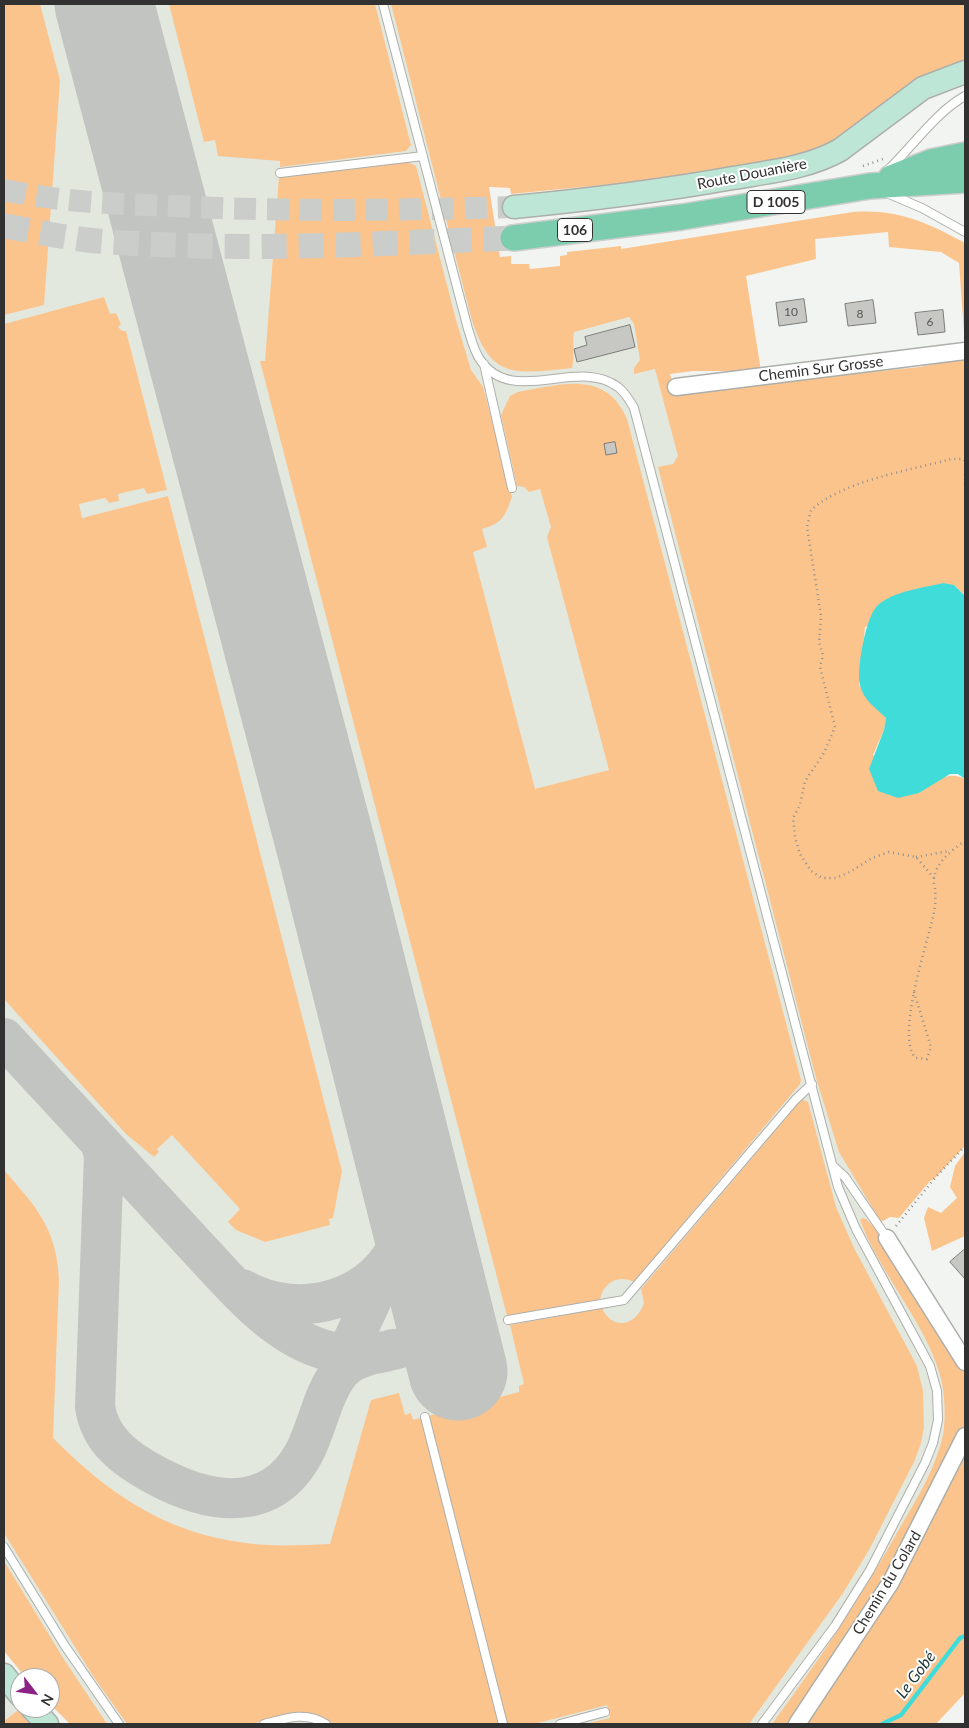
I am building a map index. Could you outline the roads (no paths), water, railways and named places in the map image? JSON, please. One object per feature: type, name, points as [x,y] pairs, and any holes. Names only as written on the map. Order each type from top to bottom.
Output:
[{"type":"main road","name":"D 1005","points":[[637,223],[965,155]]},
{"type":"main road","name":"D 1005","points":[[863,177],[965,180]]},
{"type":"main road","name":"106","points":[[514,238],[637,223]]},
{"type":"street","name":"Route Douanière","points":[[514,207],[624,195],[803,165],[828,157],[840,150],[923,88],[965,72]]},
{"type":"street","name":"Chemin Sur Grosse","points":[[676,387],[965,351]]},
{"type":"street","points":[[888,1238],[965,1362]]},
{"type":"street","name":"Chemin du Colard","points":[[797,1724],[891,1582],[965,1436]]},
{"type":"lane","points":[[384,4],[468,329],[477,354],[493,373],[515,381],[578,376],[594,377],[617,386],[634,408],[838,1187],[856,1229],[930,1366],[937,1391],[938,1420],[933,1443],[925,1463],[870,1570],[835,1626],[762,1724]]},
{"type":"lane","points":[[863,177],[905,154],[944,110],[965,96]]},
{"type":"lane","points":[[280,173],[423,156]]},
{"type":"lane","points":[[863,177],[965,232]]},
{"type":"lane","points":[[484,364],[512,488]]},
{"type":"lane","points":[[508,1320],[624,1300],[795,1100],[812,1084]]},
{"type":"lane","points":[[833,1166],[846,1177],[888,1238]]},
{"type":"lane","points":[[425,1416],[502,1724]]},
{"type":"lane","points":[[4,1547],[65,1646],[119,1724]]},
{"type":"lane","points":[[560,1724],[606,1712]]},
{"type":"lane","points":[[264,1724],[302,1716],[319,1720],[326,1724]]},
{"type":"water","points":[[943,583],[954,585],[965,596],[965,779],[958,774],[950,774],[919,793],[898,798],[878,791],[869,769],[884,730],[886,718],[870,703],[860,685],[859,668],[863,643],[870,620],[878,605],[900,593]]},
{"type":"waterway","name":"Le Gobé","points":[[882,1724],[901,1715],[960,1638],[965,1636]]},
{"type":"tunnel","points":[[4,190],[88,202],[216,208],[343,210],[514,207]]},
{"type":"tunnel","points":[[4,226],[97,241],[201,246],[305,246],[513,238]]}]
